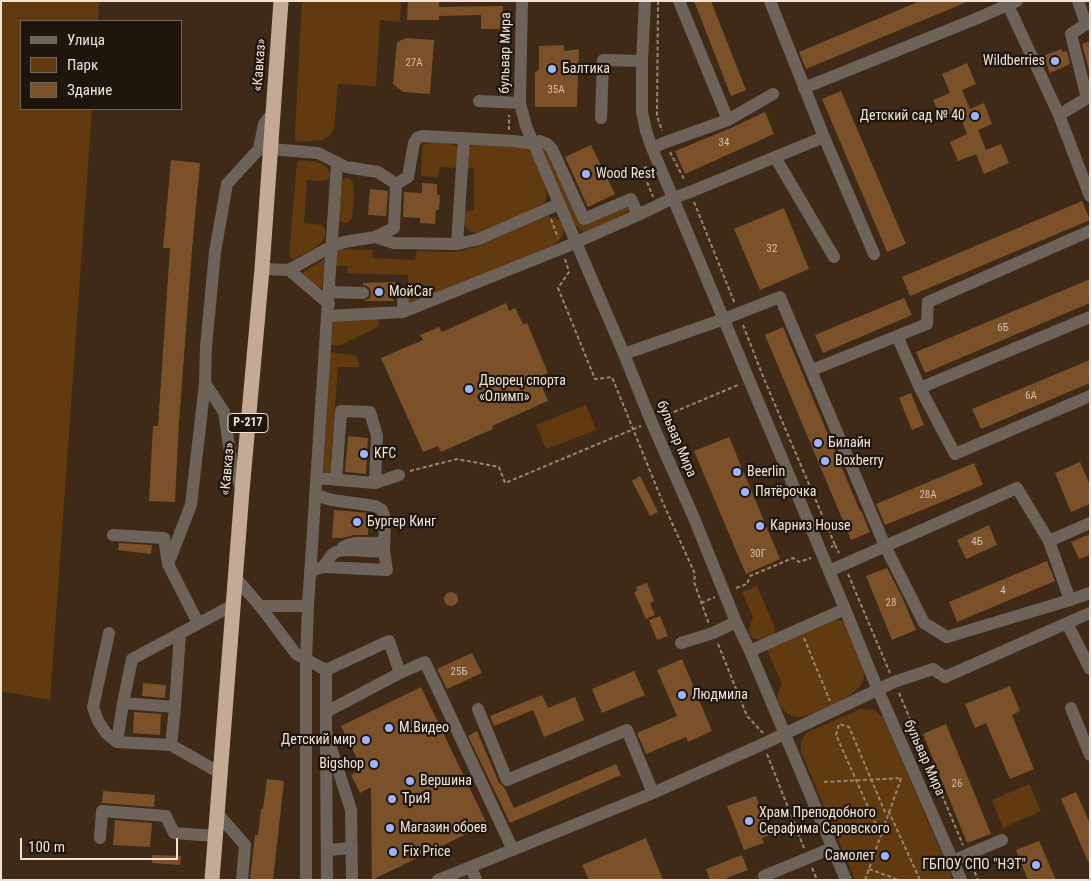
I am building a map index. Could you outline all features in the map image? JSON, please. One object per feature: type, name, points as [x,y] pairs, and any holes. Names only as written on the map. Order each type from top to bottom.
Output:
[{"type":"highway","name":"«Кавказ»","points":[[212,880],[235,576],[262,269],[281,1]]},
{"type":"street","name":"бульвар Мира","points":[[522,1],[515,103],[533,144],[554,207],[576,242],[846,880]]},
{"type":"street","name":"бульвар Мира","points":[[645,1],[642,112],[652,148],[878,690],[960,880]]},
{"type":"street","points":[[678,1],[728,120]]},
{"type":"street","points":[[770,1],[824,137],[874,254]]},
{"type":"street","points":[[1059,115],[1087,98],[1071,34],[1088,24],[1078,1]]},
{"type":"street","points":[[804,88],[1013,3],[1090,196]]},
{"type":"street","points":[[601,118],[603,60],[642,61]]},
{"type":"street","points":[[652,148],[728,120],[773,94]]},
{"type":"street","points":[[479,101],[515,103]]},
{"type":"street","points":[[168,564],[191,504],[205,384],[206,347],[215,252],[227,184],[259,149],[264,124],[272,112]]},
{"type":"street","points":[[396,184],[408,177],[414,143],[417,138],[422,136],[514,141],[533,144],[540,141],[552,149],[584,219],[631,199],[638,215]]},
{"type":"street","points":[[289,270],[329,304],[403,312],[562,248],[673,198],[824,137]]},
{"type":"street","points":[[457,244],[464,138]]},
{"type":"street","points":[[271,149],[318,153],[346,167],[378,172],[396,184]]},
{"type":"street","points":[[775,157],[834,257]]},
{"type":"street","points":[[306,880],[306,659],[308,606],[338,163]]},
{"type":"street","points":[[262,269],[289,270],[332,246],[375,237],[394,228],[396,184]]},
{"type":"street","points":[[375,237],[394,243],[457,244],[479,239],[554,207]]},
{"type":"street","points":[[812,370],[927,324],[928,302],[1090,231]]},
{"type":"street","points":[[396,292],[400,292],[404,298],[403,312]]},
{"type":"street","points":[[329,304],[363,293]]},
{"type":"street","points":[[624,354],[780,297],[885,546],[924,623],[947,637],[1090,593]]},
{"type":"street","points":[[920,388],[1090,317]]},
{"type":"street","points":[[897,336],[920,388],[955,454],[1090,396]]},
{"type":"street","points":[[205,384],[224,412],[232,466],[242,491]]},
{"type":"street","points":[[336,480],[341,411],[370,412],[377,436],[375,483]]},
{"type":"street","points":[[316,478],[375,483],[399,475]]},
{"type":"street","points":[[829,571],[1017,488],[1049,541],[1070,600]]},
{"type":"street","points":[[310,571],[323,567],[387,570],[384,546],[386,518],[382,510],[375,506],[332,500],[316,495]]},
{"type":"street","points":[[1049,541],[1090,523]]},
{"type":"street","points":[[113,535],[164,538],[168,564],[198,624]]},
{"type":"street","points":[[323,567],[334,553],[353,542],[380,543],[384,546]]},
{"type":"street","points":[[235,576],[296,654],[326,670]]},
{"type":"street","points":[[117,742],[132,659],[233,605]]},
{"type":"street","points":[[260,606],[308,606]]},
{"type":"street","points":[[750,651],[845,609]]},
{"type":"street","points":[[438,880],[653,792],[785,734],[894,682],[933,669],[945,677],[1090,613]]},
{"type":"street","points":[[681,643],[713,633],[736,622]]},
{"type":"street","points":[[1067,623],[1090,669]]},
{"type":"street","points":[[109,633],[93,708],[98,721],[106,733],[117,742],[171,745],[220,773]]},
{"type":"street","points":[[171,745],[180,633]]},
{"type":"street","points":[[326,670],[389,640],[400,673]]},
{"type":"street","points":[[326,712],[425,662],[513,850]]},
{"type":"street","points":[[326,670],[327,880]]},
{"type":"street","points":[[123,703],[174,707]]},
{"type":"street","points":[[1071,708],[1090,754]]},
{"type":"street","points":[[478,709],[507,780],[627,730],[653,792]]},
{"type":"street","points":[[326,732],[351,810],[352,880]]},
{"type":"street","points":[[100,838],[102,811],[166,816],[174,833],[215,836]]},
{"type":"street","points":[[217,814],[245,845],[242,880]]},
{"type":"street","points":[[952,861],[1002,840]]},
{"type":"street","points":[[327,850],[352,848]]},
{"type":"street","points":[[764,876],[832,848]]},
{"type":"street","points":[[471,867],[476,880]]},
{"type":"path","points":[[514,141],[509,137],[515,103]]},
{"type":"path","points":[[554,207],[569,272],[558,288],[595,380],[612,377],[663,503],[696,574],[694,582],[701,603],[747,716],[763,733],[763,744],[817,880]]},
{"type":"path","points":[[399,475],[416,469],[457,460],[499,467],[505,483],[750,380],[764,379],[978,880]]},
{"type":"path","points":[[701,603],[747,584],[750,576],[793,558],[799,562],[822,554],[834,544]]},
{"type":"path","points":[[800,629],[834,710]]},
{"type":"path","points":[[881,836],[836,735],[839,724],[849,727],[885,812],[889,812],[920,880]]},
{"type":"path","points":[[865,880],[912,750],[921,745]]},
{"type":"path","points":[[824,782],[902,778]]},
{"type":"path","points":[[869,868],[899,880]]},
{"type":"green space","points":[[1,1],[99,1],[98,20],[20,20],[20,110],[92,110],[50,700],[1,691]]},
{"type":"green space","points":[[302,1],[401,1],[400,22],[380,20],[376,86],[338,84],[334,129],[323,140],[298,142],[295,139],[295,131]]},
{"type":"green space","points":[[430,142],[448,143],[458,148],[457,168],[440,167],[438,177],[421,176],[422,149],[424,145]]},
{"type":"green space","points":[[540,144],[549,148],[580,220],[627,207],[629,211],[584,232],[575,225]]},
{"type":"green space","points":[[472,145],[519,147],[531,153],[543,179],[547,194],[542,205],[482,233],[472,232],[466,228],[464,220],[465,211],[474,210],[474,168],[468,168],[469,147]]},
{"type":"green space","points":[[300,160],[313,161],[326,166],[330,176],[327,180],[307,180],[304,223],[322,225],[325,236],[317,246],[292,259],[289,256],[297,162]]},
{"type":"green space","points":[[345,178],[349,178],[352,181],[354,199],[352,218],[349,222],[343,223],[339,218],[342,181]]},
{"type":"green space","points":[[546,217],[559,220],[564,227],[558,242],[552,246],[407,306],[408,275],[347,273],[348,266],[335,266],[337,251],[340,249],[372,250],[373,258],[415,260],[418,251],[447,252],[465,250],[485,244]]},
{"type":"green space","points":[[324,259],[322,287],[319,288],[301,274]]},
{"type":"green space","points":[[376,319],[379,325],[376,328],[341,345],[331,345],[333,321]]},
{"type":"green space","points":[[330,352],[356,356],[360,367],[338,367],[330,474],[325,473],[323,470]]},
{"type":"green space","points":[[586,405],[596,430],[546,449],[536,425]]},
{"type":"green space","points":[[757,586],[775,628],[774,635],[761,639],[753,638],[750,635],[750,625],[753,618],[742,592]]},
{"type":"green space","points":[[838,620],[845,624],[860,657],[864,670],[862,682],[859,688],[851,694],[828,707],[811,714],[795,717],[787,713],[779,703],[778,694],[782,684],[767,650]]},
{"type":"green space","points":[[861,709],[873,710],[883,717],[953,880],[855,880],[801,752],[801,742],[806,733]]},
{"type":"green space","points":[[1029,784],[1041,811],[1003,828],[992,800]]},
{"type":"building","points":[[408,1],[439,1],[439,7],[503,6],[503,29],[481,29],[481,15],[439,16],[439,20],[407,20]]},
{"type":"building","points":[[694,1],[711,1],[746,90],[731,96]]},
{"type":"building","points":[[920,1],[969,1],[806,69],[799,52]]},
{"type":"building","points":[[406,38],[434,40],[430,94],[403,92],[393,84],[397,42]]},
{"type":"building","points":[[1090,41],[1090,75],[1082,44]]},
{"type":"building","points":[[564,45],[564,51],[579,49],[577,107],[535,107],[535,73],[539,69],[539,46]]},
{"type":"building","name":"Wildberries","points":[[1061,49],[1063,52],[1067,51],[1070,64],[1050,73],[1043,56]]},
{"type":"building","name":"Детский сад № 40","points":[[967,63],[976,84],[962,90],[970,109],[984,103],[992,124],[978,130],[986,150],[1001,144],[1009,163],[984,174],[976,154],[958,161],[950,142],[967,134],[958,112],[942,119],[933,100],[950,93],[942,74]]},
{"type":"building","points":[[841,91],[906,244],[887,252],[822,99]]},
{"type":"building","points":[[765,112],[774,134],[685,174],[675,151]]},
{"type":"building","points":[[591,145],[615,194],[588,207],[565,157]]},
{"type":"building","points":[[171,160],[200,163],[179,422],[175,502],[149,501],[153,426],[158,426],[170,248],[163,248]]},
{"type":"building","points":[[422,183],[437,184],[437,195],[440,195],[439,210],[436,210],[435,224],[420,223],[420,218],[403,217],[404,192],[422,193]]},
{"type":"building","points":[[370,189],[388,191],[386,216],[368,215]]},
{"type":"building","points":[[1082,201],[1090,220],[910,296],[902,277]]},
{"type":"building","points":[[784,208],[809,269],[760,290],[734,229]]},
{"type":"building","points":[[1090,279],[1090,303],[925,373],[916,352]]},
{"type":"building","name":"МойCar","points":[[395,282],[396,284],[389,288],[388,292],[389,296],[395,301],[363,301],[370,298],[371,293],[370,289],[363,285],[363,283]]},
{"type":"building","points":[[904,298],[912,315],[823,353],[815,335]]},
{"type":"building","name":"Дворец спорта «Олимп»","points":[[506,303],[509,311],[515,308],[523,324],[527,323],[548,373],[538,377],[548,401],[492,426],[493,429],[441,452],[438,446],[423,452],[381,358],[423,340],[420,335],[439,327],[442,332]]},
{"type":"building","points":[[783,327],[870,532],[851,540],[765,335]]},
{"type":"building","points":[[1090,360],[1090,383],[981,429],[972,409]]},
{"type":"building","points":[[911,393],[924,425],[912,430],[899,398]]},
{"type":"building","points":[[348,436],[368,438],[366,474],[345,472]]},
{"type":"building","points":[[729,437],[780,559],[746,574],[694,451]]},
{"type":"building","points":[[1080,462],[1090,485],[1090,504],[1071,512],[1055,473]]},
{"type":"building","points":[[974,463],[983,485],[885,525],[876,504]]},
{"type":"building","points":[[640,476],[658,512],[650,516],[632,481]]},
{"type":"building","points":[[334,510],[369,513],[368,535],[332,538]]},
{"type":"building","points":[[989,525],[997,545],[966,559],[957,540]]},
{"type":"building","points":[[1090,534],[1090,555],[1079,559],[1071,542]]},
{"type":"building","points":[[119,543],[152,545],[151,554],[118,550]]},
{"type":"building","points":[[1047,561],[1055,581],[957,622],[949,602]]},
{"type":"building","points":[[887,568],[916,630],[892,640],[866,576]]},
{"type":"building","points":[[647,583],[654,601],[650,603],[655,615],[646,619],[634,592],[637,591],[636,587]]},
{"type":"building","points":[[448,592],[454,592],[458,599],[454,606],[448,606],[444,602],[444,596]]},
{"type":"building","points":[[660,616],[668,636],[657,640],[649,620]]},
{"type":"building","points":[[472,653],[482,673],[447,689],[437,669]]},
{"type":"building","name":"Людмила","points":[[682,659],[712,731],[688,742],[686,737],[646,754],[637,733],[677,716],[657,670]]},
{"type":"building","points":[[634,671],[645,695],[602,713],[592,689]]},
{"type":"building","points":[[143,683],[166,685],[165,698],[142,696]]},
{"type":"building","points":[[1010,686],[1020,711],[1012,715],[1034,769],[1010,779],[986,723],[975,728],[965,704]]},
{"type":"building","name":"Вершина","points":[[421,687],[487,824],[372,880],[371,787],[360,793],[351,775],[362,769],[341,726]]},
{"type":"building","points":[[542,695],[548,708],[575,697],[584,720],[544,737],[533,710],[494,726],[490,716]]},
{"type":"building","points":[[134,712],[161,714],[160,735],[133,733]]},
{"type":"building","points":[[946,724],[991,834],[967,843],[923,734]]},
{"type":"building","points":[[477,731],[499,783],[504,787],[514,808],[616,764],[621,775],[510,823],[468,736]]},
{"type":"building","points":[[267,779],[284,781],[273,880],[250,880],[255,835],[258,835]]},
{"type":"building","points":[[103,791],[155,795],[154,807],[102,803]]},
{"type":"building","points":[[1076,792],[1090,823],[1090,866],[1061,799]]},
{"type":"building","name":"Храм Преподобного Серафима Саровского","points":[[756,796],[770,835],[762,838],[764,843],[744,850],[727,806]]},
{"type":"building","points":[[115,820],[152,823],[150,847],[113,845]]},
{"type":"building","points":[[646,838],[663,880],[589,880],[582,865]]},
{"type":"building","name":"ГБПОУ СПО \"НЭТ\"","points":[[1039,841],[1056,880],[1028,880],[1016,850]]},
{"type":"building","points":[[152,855],[181,856],[180,865],[152,863]]},
{"type":"building","points":[[742,855],[748,870],[727,878],[727,880],[710,880],[706,869]]},
{"type":"place","name":"Wildberries","points":[[1055,61]]},
{"type":"place","name":"Балтика","points":[[552,69]]},
{"type":"place","name":"Детский сад № 40","points":[[975,116]]},
{"type":"place","name":"Wood Rest","points":[[586,174]]},
{"type":"place","name":"МойCar","points":[[379,292]]},
{"type":"place","name":"Дворец спорта «Олимп»","points":[[469,389]]},
{"type":"place","name":"Билайн","points":[[818,443]]},
{"type":"place","name":"KFC","points":[[364,454]]},
{"type":"place","name":"Boxberry","points":[[825,461]]},
{"type":"place","name":"Beerlin","points":[[737,472]]},
{"type":"place","name":"Пятёрочка","points":[[745,492]]},
{"type":"place","name":"Бургер Кинг","points":[[357,522]]},
{"type":"place","name":"Карниз House","points":[[760,526]]},
{"type":"place","name":"Людмила","points":[[682,695]]},
{"type":"place","name":"М.Видео","points":[[389,728]]},
{"type":"place","name":"Детский мир","points":[[366,740]]},
{"type":"place","name":"Bigshop","points":[[374,764]]},
{"type":"place","name":"Вершина","points":[[410,781]]},
{"type":"place","name":"ТриЯ","points":[[392,799]]},
{"type":"place","name":"Храм Преподобного Серафима Саровского","points":[[749,821]]},
{"type":"place","name":"Магазин обоев","points":[[390,828]]},
{"type":"place","name":"Fix Price","points":[[393,852]]},
{"type":"place","name":"Самолет","points":[[885,856]]},
{"type":"place","name":"ГБПОУ СПО \"НЭТ\"","points":[[1036,865]]}]
